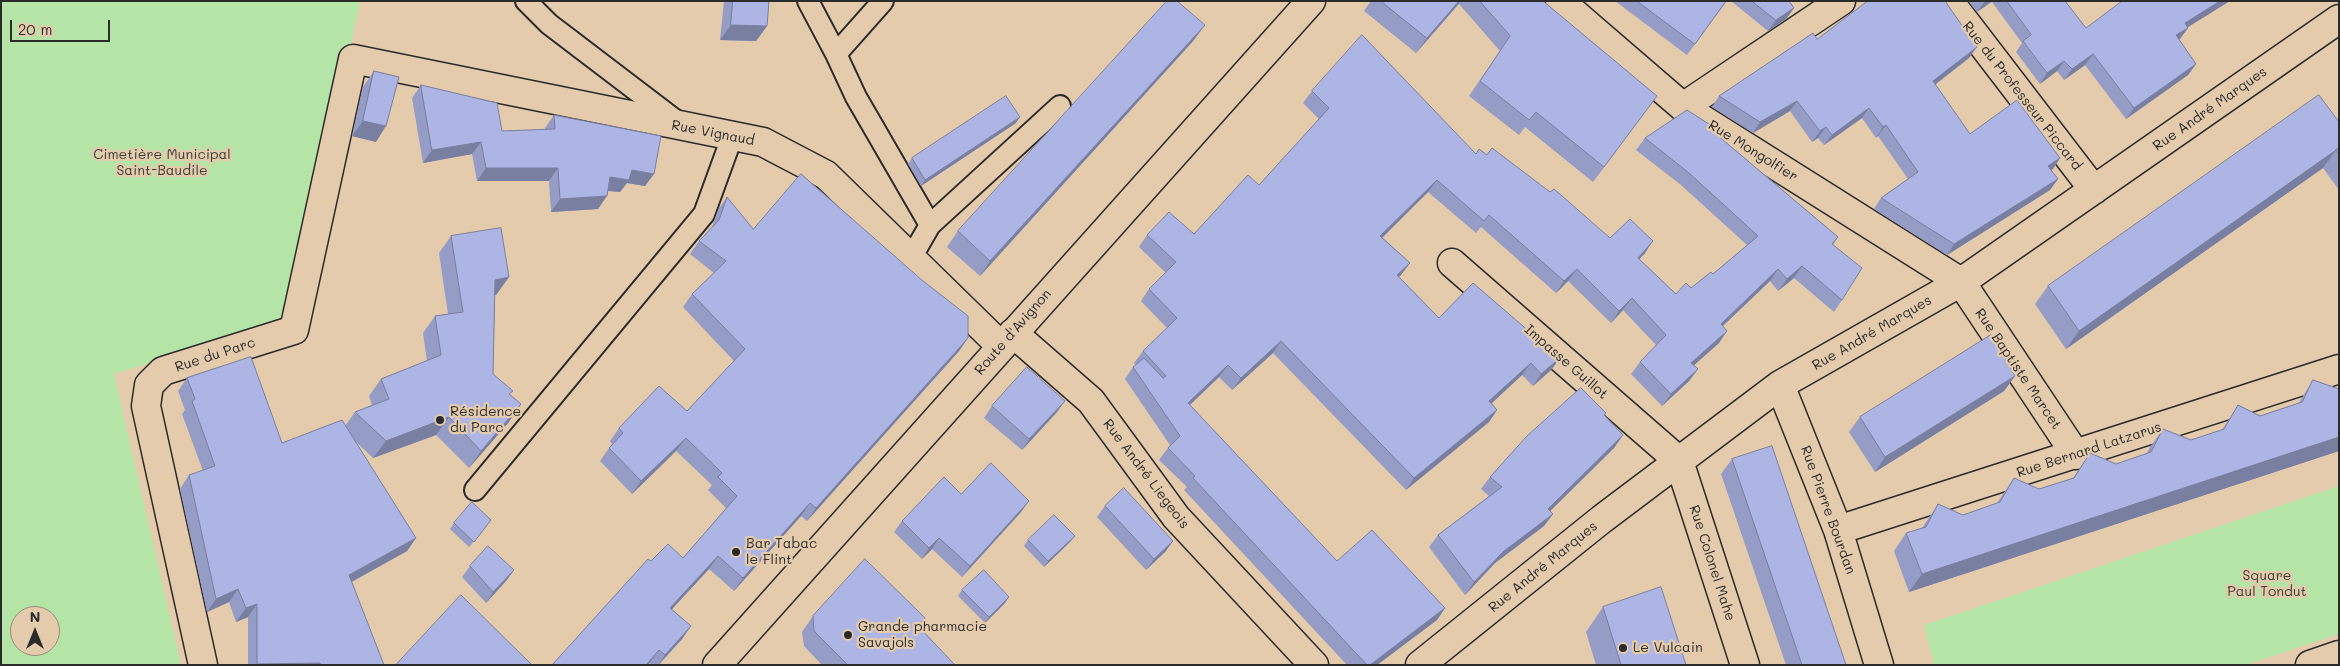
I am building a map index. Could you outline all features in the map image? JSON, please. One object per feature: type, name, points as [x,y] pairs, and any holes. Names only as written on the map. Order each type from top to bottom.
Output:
[{"type":"street","name":"Route d'Avignon","points":[[717,665],[1311,1]]},
{"type":"street","name":"Rue Mongolfier","points":[[1560,1],[1683,107],[1961,282]]},
{"type":"street","points":[[1683,107],[1841,1]]},
{"type":"street","name":"Rue du Professeur Piccard","points":[[1949,1],[2094,190]]},
{"type":"street","name":"Rue André Marques","points":[[1420,665],[1679,461],[1780,385],[1961,282],[2339,19]]},
{"type":"street","name":"Rue Vignaud","points":[[353,59],[686,128],[763,142],[826,175],[911,258],[1007,340]]},
{"type":"street","name":"Rue du Parc","points":[[203,665],[146,406],[149,385],[163,371],[294,330],[353,59]]},
{"type":"street","name":"Impasse Guillot","points":[[1452,263],[1679,461]]},
{"type":"street","name":"Rue Baptiste Marcet","points":[[1961,282],[2076,455]]},
{"type":"street","name":"Rue André Liegeois","points":[[1007,340],[1091,401],[1176,517],[1314,665]]},
{"type":"street","name":"Rue Bernard Latzarus","points":[[1838,530],[2339,369]]},
{"type":"street","name":"Rue Pierre Bourdan","points":[[1780,385],[1838,530],[1879,665]]},
{"type":"street","name":"Rue Colonel Mahe","points":[[1679,461],[1745,665]]},
{"type":"street","points":[[2310,665],[2339,655]]},
{"type":"lane","points":[[526,1],[549,24],[686,128]]},
{"type":"lane","points":[[808,1],[856,97],[930,225]]},
{"type":"lane","points":[[836,54],[882,1]]},
{"type":"lane","points":[[911,258],[930,225],[1060,106]]},
{"type":"lane","points":[[475,490],[704,214],[732,137]]},
{"type":"green space","name":"Cimetière Municipal Saint-Baudile","points":[[1,1],[360,1],[294,319],[114,374],[181,665],[1,665]]},
{"type":"green space","name":"Square Paul Tondut","points":[[2339,486],[2339,634],[2246,665],[1934,665],[1924,625]]},
{"type":"building","points":[[733,1],[769,1],[767,26],[731,25]]},
{"type":"building","points":[[1167,1],[1177,1],[1205,25],[990,261],[958,231]]},
{"type":"building","points":[[1381,1],[1459,1],[1427,38]]},
{"type":"building","points":[[1480,1],[1543,1],[1657,96],[1604,167],[1536,112],[1529,120],[1480,81],[1510,36]]},
{"type":"building","points":[[1637,1],[1726,1],[1695,44]]},
{"type":"building","points":[[1752,1],[1789,1],[1794,8],[1776,20]]},
{"type":"building","points":[[1868,1],[1945,1],[1977,47],[1933,81],[1970,134],[2017,100],[2060,158],[2048,166],[2058,179],[1954,244],[1881,198],[1918,172],[1886,125],[1883,127],[1869,108],[1832,135],[1826,127],[1820,131],[1797,101],[1760,122],[1719,96],[1813,33],[1817,39]]},
{"type":"building","points":[[2007,1],[2065,1],[2086,28],[2122,1],[2220,1],[2185,23],[2188,28],[2176,35],[2196,64],[2134,108],[2093,54],[2072,69],[2064,61],[2047,73],[2023,41],[2031,35]]},
{"type":"building","points":[[1362,35],[1476,154],[1479,149],[1487,155],[1492,148],[1550,192],[1554,189],[1610,238],[1630,219],[1653,241],[1638,258],[1676,294],[1686,283],[1691,288],[1711,272],[1713,274],[1758,236],[1689,173],[1645,138],[1687,110],[1712,126],[1710,129],[1838,237],[1832,244],[1862,268],[1842,300],[1802,266],[1787,279],[1778,269],[1721,324],[1727,331],[1691,363],[1698,369],[1671,394],[1640,362],[1666,335],[1632,298],[1619,311],[1577,269],[1564,281],[1489,215],[1484,221],[1437,180],[1380,236],[1410,263],[1397,275],[1439,318],[1473,283],[1560,358],[1541,374],[1531,363],[1489,401],[1497,410],[1414,478],[1281,341],[1241,378],[1228,365],[1188,403],[1337,561],[1372,530],[1445,608],[1370,665],[1367,665],[1193,478],[1195,476],[1168,448],[1180,436],[1133,367],[1144,358],[1163,378],[1166,376],[1143,351],[1177,318],[1149,289],[1176,262],[1147,235],[1169,212],[1194,234],[1248,175],[1259,185],[1329,108],[1312,91]]},
{"type":"building","points":[[374,71],[399,77],[386,126],[363,121]]},
{"type":"building","points":[[421,85],[497,103],[502,131],[555,129],[554,115],[661,136],[654,174],[632,170],[629,180],[610,177],[607,196],[560,199],[558,168],[486,168],[481,142],[432,150]]},
{"type":"building","points":[[2319,95],[2339,122],[2339,148],[2079,331],[2048,286]]},
{"type":"building","points":[[1006,96],[1020,117],[925,180],[912,158]]},
{"type":"building","points":[[801,174],[923,281],[968,316],[968,338],[816,508],[810,503],[743,578],[718,556],[670,608],[691,626],[665,655],[659,650],[646,665],[552,665],[648,559],[651,561],[668,544],[683,558],[737,496],[718,477],[722,473],[686,438],[641,481],[609,448],[623,433],[619,428],[659,386],[687,411],[745,349],[692,294],[726,261],[699,241],[719,220],[727,197],[753,229]]},
{"type":"building","points":[[501,228],[509,277],[495,280],[493,374],[513,391],[509,394],[521,404],[481,451],[449,417],[386,441],[355,412],[389,399],[381,379],[441,355],[435,316],[463,312],[451,236]]},
{"type":"building","points":[[1991,335],[2015,376],[1885,457],[1860,417]]},
{"type":"building","points":[[251,357],[282,443],[342,420],[416,538],[349,575],[384,665],[257,664],[257,604],[246,608],[238,589],[216,599],[189,475],[215,466],[192,401],[195,399],[187,378]]},
{"type":"building","points":[[1027,367],[1065,401],[1029,439],[992,406]]},
{"type":"building","points":[[2313,380],[2339,389],[2339,437],[1922,574],[1906,533],[1926,527],[1938,504],[1963,515],[2000,502],[2014,478],[2039,489],[2074,478],[2090,453],[2116,464],[2151,452],[2163,429],[2191,440],[2224,429],[2238,405],[2260,416],[2302,402]]},
{"type":"building","points":[[1581,388],[1606,413],[1604,415],[1623,435],[1548,509],[1553,514],[1504,551],[1474,582],[1438,535],[1502,487],[1490,477],[1527,436]]},
{"type":"building","points":[[1772,446],[1846,665],[1802,665],[1732,459]]},
{"type":"building","points":[[991,463],[1029,501],[970,566],[939,538],[929,548],[902,521],[944,477],[961,494]]},
{"type":"building","points":[[1124,488],[1173,541],[1154,559],[1105,506]]},
{"type":"building","points":[[472,502],[491,520],[474,542],[454,523]]},
{"type":"building","points":[[1054,515],[1075,536],[1048,561],[1028,540]]},
{"type":"building","points":[[488,546],[514,570],[493,592],[470,566]]},
{"type":"building","points":[[865,559],[925,618],[918,626],[955,665],[848,665],[814,631],[813,616]]},
{"type":"building","points":[[984,570],[1009,597],[989,617],[962,590]]},
{"type":"building","points":[[1661,587],[1686,665],[1621,665],[1603,607]]},
{"type":"building","points":[[461,595],[532,665],[396,665]]},
{"type":"place","name":"Résidence du Parc","points":[[440,420]]},
{"type":"place","name":"Bar Tabac le Flint","points":[[736,552]]},
{"type":"place","name":"Grande pharmacie Savajols","points":[[848,635]]},
{"type":"place","name":"Le Vulcain","points":[[1623,648]]}]
